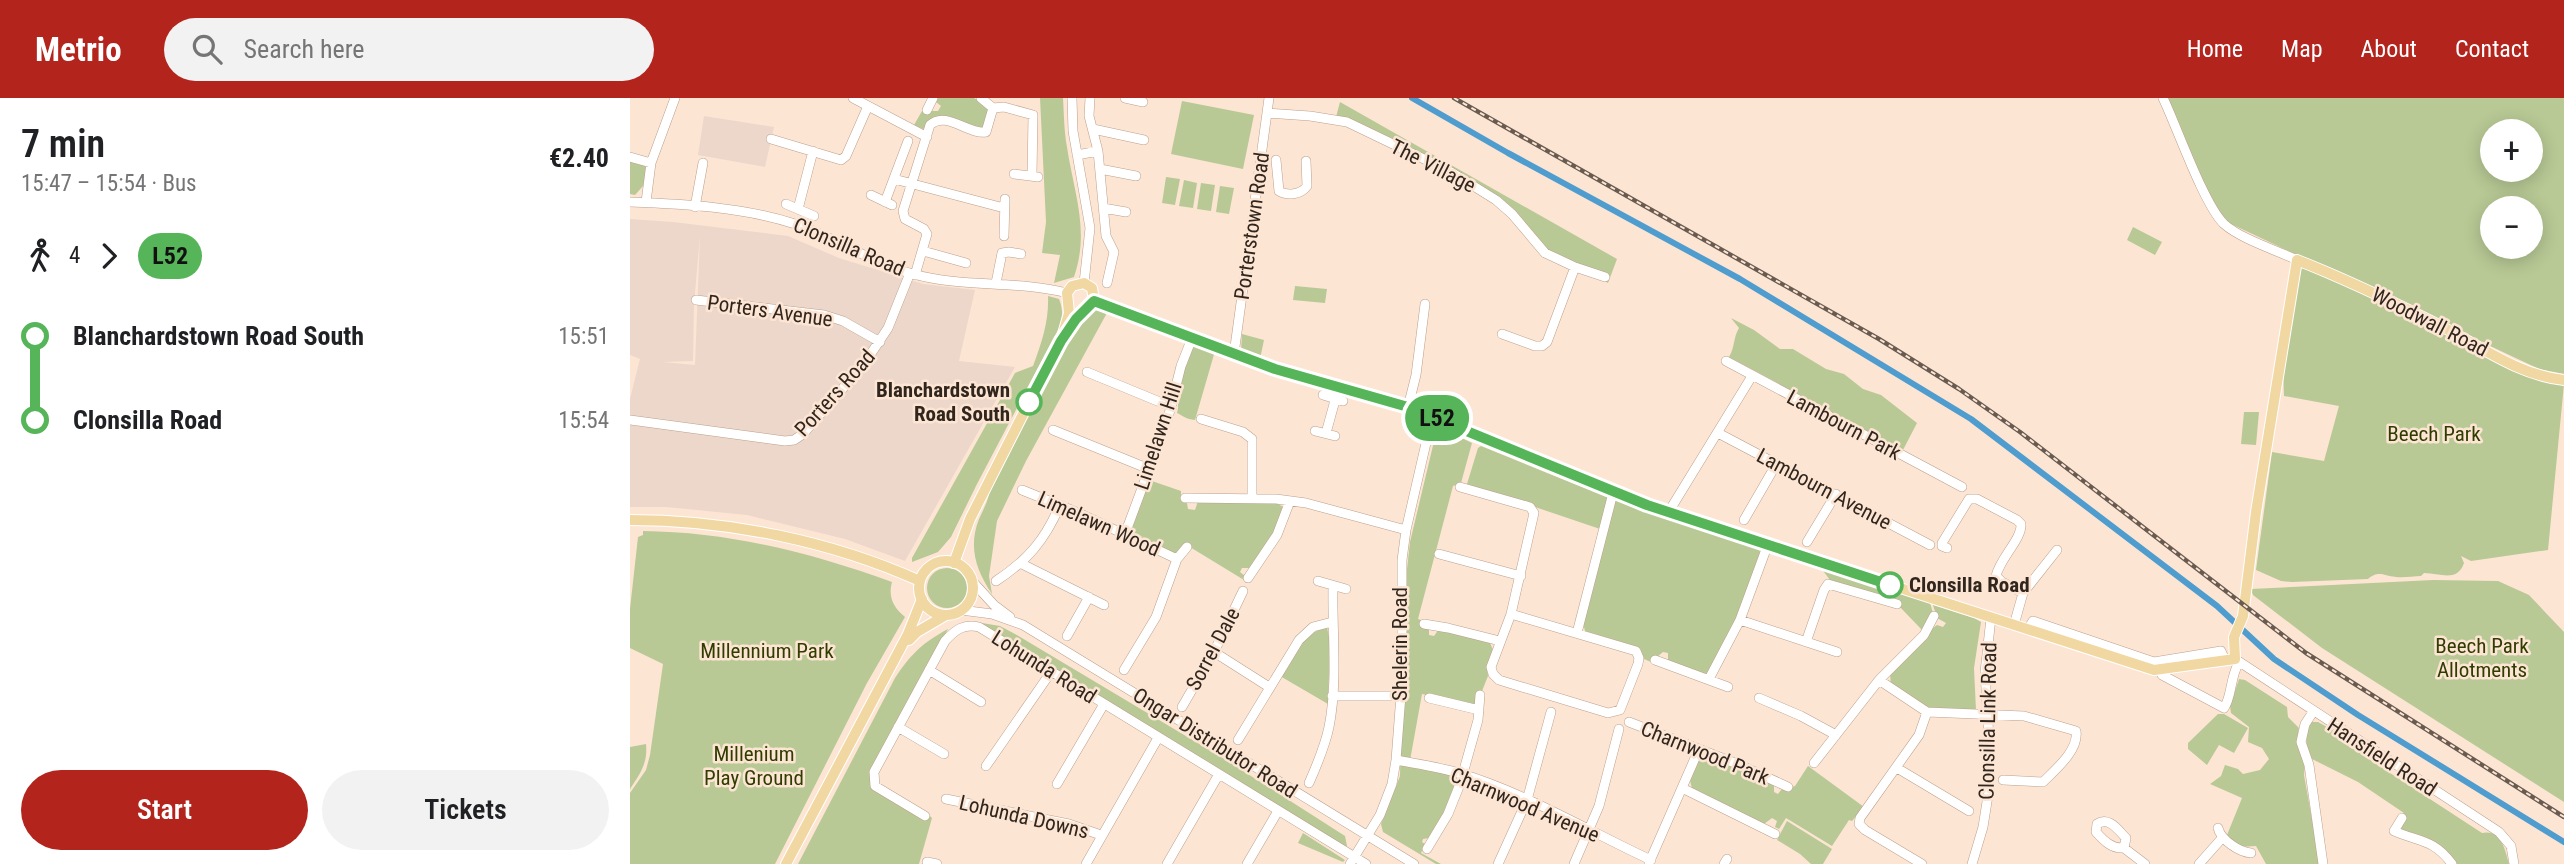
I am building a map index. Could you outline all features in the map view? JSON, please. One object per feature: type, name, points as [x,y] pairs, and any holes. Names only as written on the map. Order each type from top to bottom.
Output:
[{"type":"main road","name":"Woodwall Road","points":[[2297,260],[2435,322],[2543,378],[2564,380]]},
{"type":"main road","points":[[1094,301],[1275,369],[1408,407],[1539,459],[1613,493],[1668,513],[1991,618],[2088,644],[2156,667],[2195,660],[2233,661],[2297,260]]},
{"type":"main road","points":[[954,563],[970,519],[1061,341],[1069,319],[1067,293],[1072,286],[1084,284],[1092,288],[1094,301]]},
{"type":"main road","points":[[1061,341],[1076,319],[1094,301]]},
{"type":"main road","points":[[1069,305],[1076,310],[1085,310]]},
{"type":"main road","points":[[630,520],[708,524],[765,534],[825,548],[920,581]]},
{"type":"main road","points":[[786,864],[902,647],[922,599],[920,581],[932,565],[939,562],[954,563],[968,573],[972,581],[971,598],[961,610],[946,615],[918,632],[902,647]]},
{"type":"main road","points":[[922,599],[931,610],[946,615]]},
{"type":"street","points":[[853,98],[927,137]]},
{"type":"street","points":[[981,98],[993,108],[1004,107],[1033,115],[1035,176],[1014,174]]},
{"type":"street","points":[[1072,98],[1077,155],[1090,228],[1084,284]]},
{"type":"street","points":[[1090,98],[1089,116],[1098,150],[1107,241],[1114,252],[1107,283]]},
{"type":"street","points":[[1125,98],[1143,102]]},
{"type":"street","name":"Porterstown Road","points":[[1234,354],[1269,98]]},
{"type":"street","points":[[2163,98],[2200,181],[2221,220],[2236,232],[2297,260]]},
{"type":"street","points":[[646,202],[652,163],[671,99]]},
{"type":"street","points":[[778,137],[843,160],[868,106]]},
{"type":"street","points":[[986,132],[993,108]]},
{"type":"street","name":"The Village","points":[[1268,113],[1347,122],[1451,172],[1512,214],[1545,253],[1605,277]]},
{"type":"street","points":[[963,265],[923,250],[926,231],[908,222],[903,214],[930,125],[937,121],[954,123],[979,133],[986,132]]},
{"type":"street","points":[[1093,129],[1144,140]]},
{"type":"street","points":[[986,132],[994,141]]},
{"type":"street","points":[[871,195],[888,203],[907,145],[895,145]]},
{"type":"street","points":[[1077,155],[1098,150]]},
{"type":"street","points":[[798,209],[813,151]]},
{"type":"street","points":[[630,157],[652,163]]},
{"type":"street","points":[[1276,160],[1281,193],[1301,192],[1307,186],[1306,161]]},
{"type":"street","points":[[695,207],[703,163]]},
{"type":"street","points":[[1100,169],[1136,176]]},
{"type":"street","points":[[1259,177],[1277,178]]},
{"type":"street","points":[[894,179],[1004,204],[1003,236]]},
{"type":"street","name":"Clonsilla Road","points":[[630,202],[758,215],[796,224],[866,257],[913,274],[1034,286],[1067,293]]},
{"type":"street","points":[[786,204],[814,216]]},
{"type":"street","points":[[1103,208],[1126,212]]},
{"type":"street","name":"Porters Road","points":[[630,420],[794,440],[803,434],[880,342],[923,250]]},
{"type":"street","points":[[996,283],[1002,253],[1021,254]]},
{"type":"street","points":[[1502,334],[1542,346],[1547,342],[1575,267]]},
{"type":"street","name":"Porters Avenue","points":[[696,300],[824,315],[847,323],[880,342]]},
{"type":"street","points":[[1408,407],[1416,375],[1425,304]]},
{"type":"street","name":"Limelawn Hill","points":[[1125,534],[1172,407],[1181,366],[1192,338]]},
{"type":"street","name":"Lambourn Park","points":[[1726,361],[1962,487]]},
{"type":"street","points":[[1087,372],[1172,407]]},
{"type":"street","points":[[1668,513],[1752,376]]},
{"type":"street","points":[[1315,431],[1330,435],[1339,400],[1339,386]]},
{"type":"street","points":[[1323,395],[1339,400]]},
{"type":"street","name":"Shelerin Road","points":[[1352,860],[1385,806],[1396,760],[1401,696],[1401,576],[1406,530],[1432,417]]},
{"type":"street","points":[[1200,419],[1243,432],[1252,439],[1252,499]]},
{"type":"street","points":[[1053,430],[1149,470]]},
{"type":"street","name":"Lambourn Avenue","points":[[1718,433],[1930,545]]},
{"type":"street","points":[[1744,520],[1777,463]]},
{"type":"street","points":[[1460,487],[1532,509],[1534,515],[1511,614],[1491,667],[1496,678],[1608,713],[1617,712],[1623,705],[1635,674],[1639,655],[1634,650],[1511,614]]},
{"type":"street","name":"Limelawn Wood","points":[[1022,490],[1177,559]]},
{"type":"street","points":[[1577,633],[1613,493]]},
{"type":"street","points":[[1807,542],[1836,494]]},
{"type":"street","points":[[1947,548],[1942,543],[1969,499],[1977,499],[2017,520],[2021,524],[2021,532],[2004,557],[1996,576],[2023,593]]},
{"type":"street","points":[[1189,501],[1290,501],[1319,505],[1406,530]]},
{"type":"street","points":[[1248,578],[1278,535],[1290,501]]},
{"type":"street","points":[[996,581],[1021,564],[1049,531],[1060,505]]},
{"type":"street","points":[[1709,679],[1740,620],[1768,544]]},
{"type":"street","points":[[1124,670],[1157,615],[1177,559],[1187,547]]},
{"type":"street","points":[[2014,625],[2023,593],[2057,550]]},
{"type":"street","points":[[1439,554],[1521,576]]},
{"type":"street","points":[[1021,564],[1104,605]]},
{"type":"street","name":"Ongar Distributor Road","points":[[972,581],[994,605],[1017,622],[1414,864]]},
{"type":"street","points":[[1318,581],[1346,589]]},
{"type":"street","points":[[1806,642],[1828,584],[1896,604]]},
{"type":"street","points":[[1309,783],[1325,743],[1332,696],[1333,586]]},
{"type":"street","name":"Sorrel Dale","points":[[1182,707],[1214,652],[1243,591]]},
{"type":"street","points":[[1067,636],[1089,597]]},
{"type":"street","name":"Ongar Distributor Road","points":[[961,610],[992,614],[1017,622]]},
{"type":"street","points":[[1814,762],[1879,680],[1924,635],[1934,616]]},
{"type":"street","name":"Clonsilla Link Road","points":[[1972,864],[1983,827],[1989,789],[1990,755],[1985,672],[1991,618]]},
{"type":"street","points":[[1740,620],[1837,652]]},
{"type":"street","points":[[1238,740],[1304,633],[1321,624],[1332,622]]},
{"type":"street","name":"Lohunda Road","points":[[925,816],[875,786],[874,772],[945,641],[954,631],[972,625],[1219,774],[1352,860],[1366,864]]},
{"type":"street","points":[[1430,628],[1500,641]]},
{"type":"street","points":[[1214,652],[1269,687]]},
{"type":"street","points":[[1661,659],[1728,687]]},
{"type":"street","points":[[2156,667],[2162,675],[2224,708],[2227,704],[2233,661]]},
{"type":"street","name":"Hansfield Road","points":[[2233,661],[2499,832],[2511,845],[2514,864]]},
{"type":"street","points":[[929,670],[981,702]]},
{"type":"street","points":[[986,765],[1051,672]]},
{"type":"street","points":[[1879,680],[1927,712],[2032,718],[2071,728],[2077,734],[2069,754],[2043,782],[2003,780]]},
{"type":"street","points":[[1427,849],[1448,814],[1462,774],[1479,710],[1480,695]]},
{"type":"street","points":[[1332,696],[1401,696]]},
{"type":"street","points":[[1429,698],[1479,710]]},
{"type":"street","points":[[1759,698],[1836,735]]},
{"type":"street","points":[[1057,784],[1104,704]]},
{"type":"street","points":[[1498,864],[1527,800],[1551,712]]},
{"type":"street","points":[[1922,864],[1859,824],[1860,818],[1919,735],[1927,712]]},
{"type":"street","points":[[2313,712],[2305,724],[2301,742],[2309,765],[2323,864]]},
{"type":"street","name":"Charnwood Park","points":[[1629,722],[1699,749],[1781,788]]},
{"type":"street","points":[[898,727],[944,754]]},
{"type":"street","points":[[1574,864],[1590,831],[1605,787],[1619,729]]},
{"type":"street","name":"Lohunda Downs","points":[[1086,864],[1158,738]]},
{"type":"street","points":[[1650,862],[1699,749]]},
{"type":"street","name":"Charnwood Avenue","points":[[1396,760],[1462,774],[1527,800],[1650,862]]},
{"type":"street","points":[[1897,768],[1969,811]]},
{"type":"street","points":[[1167,864],[1219,774]]},
{"type":"street","name":"Charnwood Park","points":[[1682,788],[1775,834]]},
{"type":"street","name":"Lohunda Downs","points":[[946,799],[1069,824],[1101,835]]},
{"type":"street","points":[[1247,864],[1278,811]]},
{"type":"street","points":[[2402,818],[2394,831],[2440,849],[2452,864]]},
{"type":"street","points":[[2218,828],[2222,837],[2243,852],[2251,853]]},
{"type":"street","points":[[2199,864],[2222,837]]},
{"type":"street","points":[[2124,848],[2145,864]]},
{"type":"shaded area","points":[[704,116],[774,127],[765,167],[698,155]]},
{"type":"shaded area","points":[[630,219],[788,236],[839,258],[923,284],[975,290],[959,361],[1015,367],[905,561],[845,539],[747,515],[666,507],[630,507],[630,399],[640,359],[630,355]],"holes":[[[700,236],[695,365],[662,362],[693,361],[694,304]]]},
{"type":"green space","points":[[936,98],[974,98],[989,106],[988,121],[982,129],[955,119],[923,129],[914,125],[922,111],[938,111],[941,106],[936,102]]},
{"type":"green space","points":[[1040,98],[1063,98],[1066,141],[1081,228],[1079,260],[1074,277],[1054,283],[1060,255],[1042,253],[1046,222]]},
{"type":"green space","points":[[2166,98],[2564,98],[2564,374],[2539,369],[2229,223],[2219,212]]},
{"type":"green space","points":[[1182,101],[1254,115],[1243,169],[1171,154]]},
{"type":"green space","points":[[1340,102],[1617,259],[1608,283],[1577,264],[1551,253],[1503,201],[1336,117]]},
{"type":"green space","points":[[630,160],[644,165],[647,169],[643,186],[635,195],[630,194]]},
{"type":"green space","points":[[1166,177],[1180,179],[1175,205],[1162,203]]},
{"type":"green space","points":[[1184,180],[1197,183],[1193,208],[1179,206]]},
{"type":"green space","points":[[1201,183],[1215,185],[1211,211],[1197,209]]},
{"type":"green space","points":[[1220,186],[1234,188],[1229,214],[1216,212]]},
{"type":"green space","points":[[2133,227],[2162,242],[2155,255],[2127,240]]},
{"type":"green space","name":"Beech Park","points":[[2301,267],[2564,384],[2548,550],[2471,561],[2461,556],[2464,563],[2461,569],[2447,576],[2424,573],[2421,576],[2399,577],[2378,574],[2368,579],[2292,582],[2281,581],[2256,570],[2272,452],[2324,461],[2339,406],[2284,396],[2283,367]]},
{"type":"green space","points":[[1295,286],[1327,289],[1325,303],[1293,300]]},
{"type":"green space","points":[[1048,296],[1059,299],[1062,314],[1059,328],[951,537],[938,552],[912,562],[1015,373],[1033,366],[1044,331]]},
{"type":"green space","points":[[1093,310],[1108,311],[1026,461],[997,521],[989,576],[992,594],[978,567],[974,549],[976,529],[988,499],[990,486],[1077,321],[1083,314]]},
{"type":"green space","points":[[1731,318],[1754,330],[1780,349],[1793,349],[1826,369],[1844,374],[1863,389],[1881,395],[1917,423],[1903,450],[1729,357],[1739,328]]},
{"type":"green space","points":[[1242,334],[1264,340],[1260,359],[1241,351]]},
{"type":"green space","points":[[1197,345],[1215,351],[1195,420],[1177,413],[1177,394],[1179,380],[1192,348]]},
{"type":"green space","points":[[2244,412],[2259,412],[2256,445],[2241,444]]},
{"type":"green space","points":[[1441,428],[1472,443],[1461,483],[1453,486],[1418,619],[1421,620],[1422,626],[1429,629],[1429,635],[1434,636],[1439,629],[1490,643],[1493,650],[1487,666],[1488,676],[1476,706],[1422,694],[1409,766],[1452,775],[1457,781],[1451,801],[1429,838],[1423,839],[1422,842],[1425,844],[1421,853],[1441,864],[1436,864],[1383,832],[1381,824],[1400,776],[1404,596],[1410,542],[1436,433]]},
{"type":"green space","points":[[1481,446],[1604,496],[1759,548],[1741,609],[1709,672],[1703,674],[1671,663],[1668,653],[1663,652],[1651,662],[1644,659],[1640,648],[1585,631],[1583,623],[1606,531],[1467,484],[1478,448]]},
{"type":"green space","points":[[1149,480],[1181,491],[1181,499],[1187,503],[1188,509],[1195,510],[1198,501],[1275,502],[1283,507],[1278,527],[1250,568],[1242,568],[1240,572],[1245,576],[1244,580],[1185,544],[1176,554],[1133,532],[1132,528]]},
{"type":"green space","name":"Millennium Park","points":[[643,531],[707,535],[770,546],[832,562],[892,582],[892,601],[905,617],[867,683],[775,864],[630,864],[630,793],[646,770],[650,755],[663,664],[630,648],[630,609],[638,537],[643,535]]},
{"type":"green space","points":[[947,568],[955,569],[961,574],[966,580],[966,596],[961,602],[955,607],[947,608],[939,607],[933,602],[928,596],[927,588],[928,580],[933,574],[939,569]]},
{"type":"green space","points":[[1821,568],[1930,603],[1933,613],[1922,630],[1899,606],[1830,580]]},
{"type":"green space","name":"Beech Park Allotments","points":[[2433,580],[2498,581],[2529,595],[2564,632],[2564,802],[2322,648],[2253,595],[2251,589]]},
{"type":"green space","points":[[1933,605],[1981,622],[1974,668],[1976,710],[1950,711],[1930,708],[1891,685],[1890,674],[1933,628],[1937,625],[1943,627],[1946,623],[1937,618]]},
{"type":"green space","points":[[982,623],[1000,626],[1015,634],[1226,760],[1345,836],[1347,846],[1345,847]]},
{"type":"green space","points":[[1327,627],[1330,642],[1328,704],[1280,676],[1305,640]]},
{"type":"green space","points":[[948,629],[870,778],[872,785],[925,821],[930,816],[932,818],[919,864],[798,864],[895,678],[918,650]]},
{"type":"green space","points":[[2239,679],[2245,680],[2287,707],[2288,717],[2299,728],[2298,740],[2320,864],[2266,864],[2256,846],[2240,847],[2227,835],[2242,798],[2210,784],[2221,776],[2225,765],[2238,769],[2243,774],[2260,770],[2269,759],[2262,748],[2248,742],[2249,727],[2231,713],[2230,706]]},
{"type":"green space","points":[[2218,714],[2224,714],[2248,728],[2234,753],[2219,745],[2207,765],[2188,749],[2188,743]]},
{"type":"green space","points":[[2312,722],[2318,722],[2345,737],[2338,739],[2482,833],[2494,834],[2501,841],[2509,864],[2457,864],[2430,840],[2398,827],[2404,813],[2358,782],[2312,759],[2306,740]]},
{"type":"green space","points":[[646,744],[644,763],[630,789],[630,747]]},
{"type":"green space","points":[[1705,755],[1774,784],[1774,792],[1778,794],[1781,790],[1795,786],[1808,766],[1864,807],[1852,821],[1849,820],[1832,846],[1786,818],[1779,829],[1775,827],[1777,821],[1772,818],[1764,824],[1692,789],[1690,780],[1698,762]]},
{"type":"green space","points":[[1787,821],[1832,849],[1823,864],[1811,864],[1777,840]]},
{"type":"green space","points":[[1303,833],[1345,860],[1343,862],[1298,843]]},
{"type":"waterway","points":[[1412,98],[1740,279],[1971,419],[2217,606],[2274,659],[2358,715],[2564,842]]},
{"type":"railway","points":[[1454,98],[1879,339],[1959,389],[2020,432],[2306,653],[2564,817]]},
{"type":"bus line","name":"L52","points":[[1029,402],[1061,341],[1080,314],[1094,301],[1275,369],[1381,397],[1668,513],[1890,585]]},
{"type":"place","name":"Blanchardstown Road South","points":[[1029,402]]},
{"type":"place","name":"Clonsilla Road","points":[[1890,585]]},
{"type":"park label","name":"Millenium Play Ground","points":[[754,766]]}]
